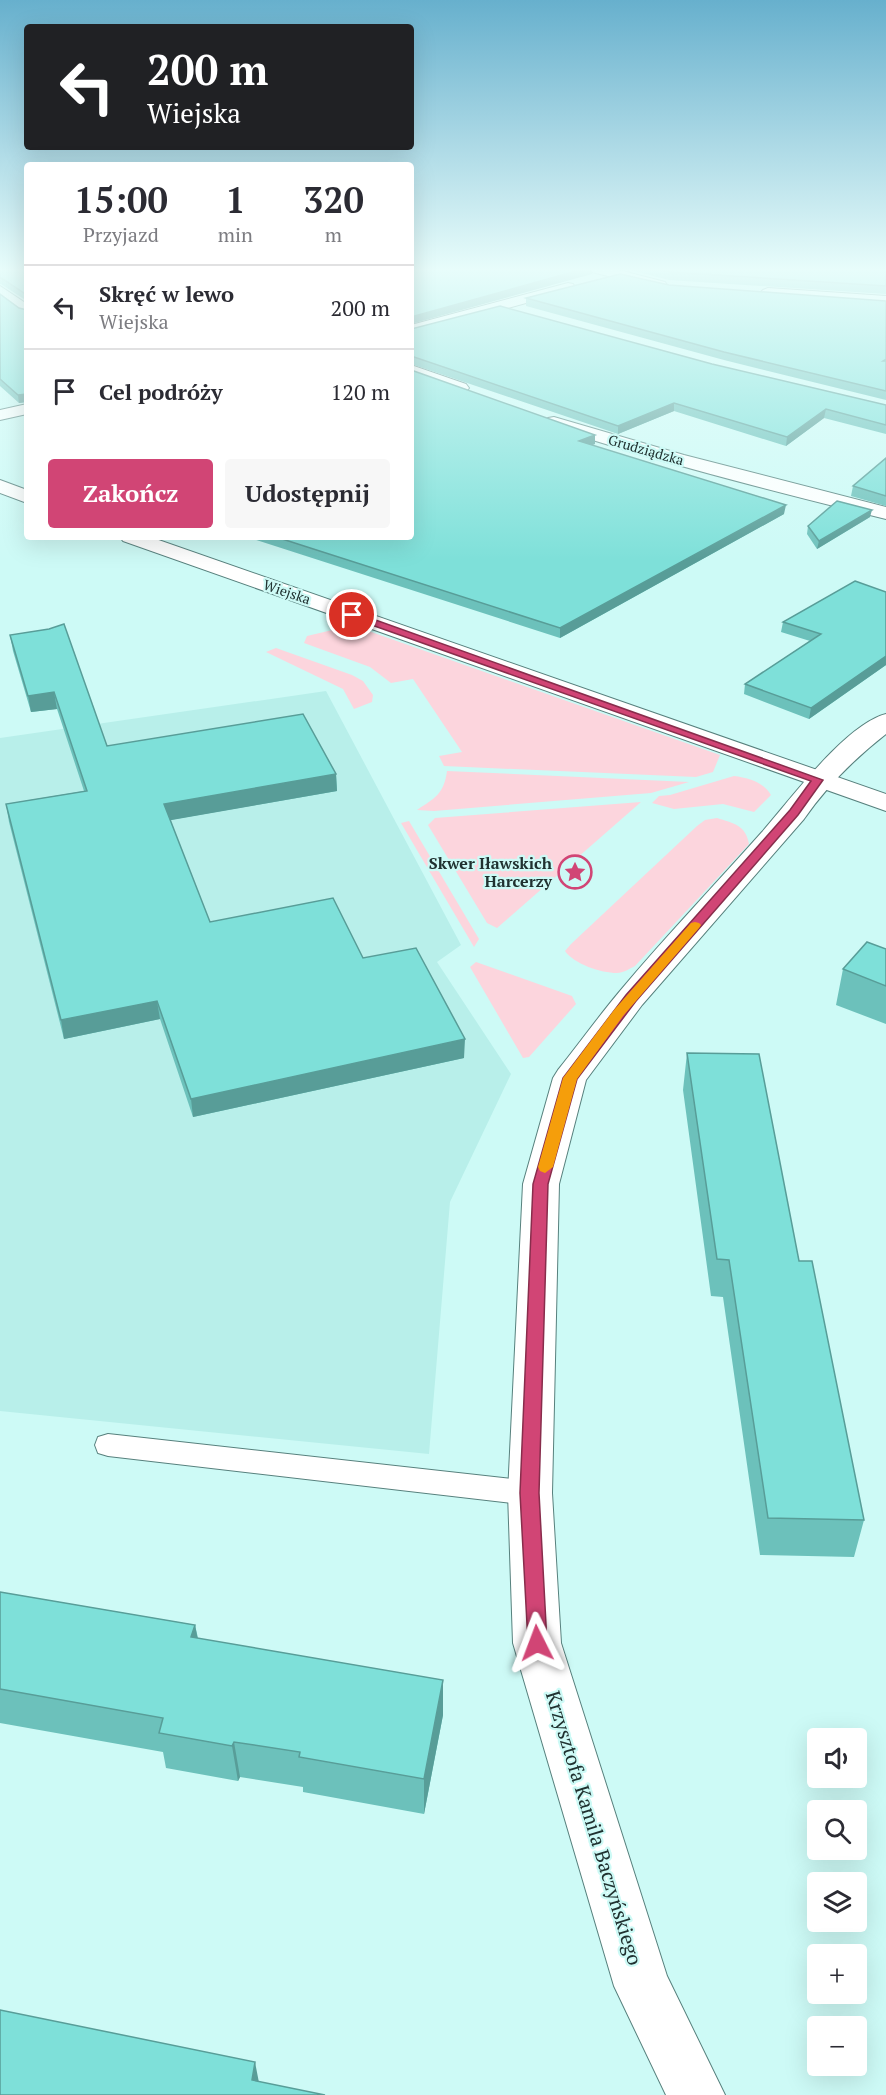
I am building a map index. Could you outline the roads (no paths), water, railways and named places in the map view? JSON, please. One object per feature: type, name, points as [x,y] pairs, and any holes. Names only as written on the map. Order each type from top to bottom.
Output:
[{"type":"street","points":[[414,371],[475,394]]},
{"type":"street","points":[[0,415],[24,411]]},
{"type":"street","name":"Grudziądzka","points":[[542,418],[644,450],[886,513]]},
{"type":"street","points":[[0,486],[24,496]]},
{"type":"street","name":"Wiejska","points":[[138,540],[886,803]]},
{"type":"street","name":"Krzysztofa Kamila Baczyńskiego","points":[[696,2095],[642,1986],[537,1643],[530,1493],[541,1184],[570,1078],[631,998],[794,813],[818,780],[841,756],[886,722]]},
{"type":"lane","points":[[108,1444],[530,1493]]},
{"type":"place","name":"Skwer Iławskich Harcerzy","points":[[575,872]]}]
